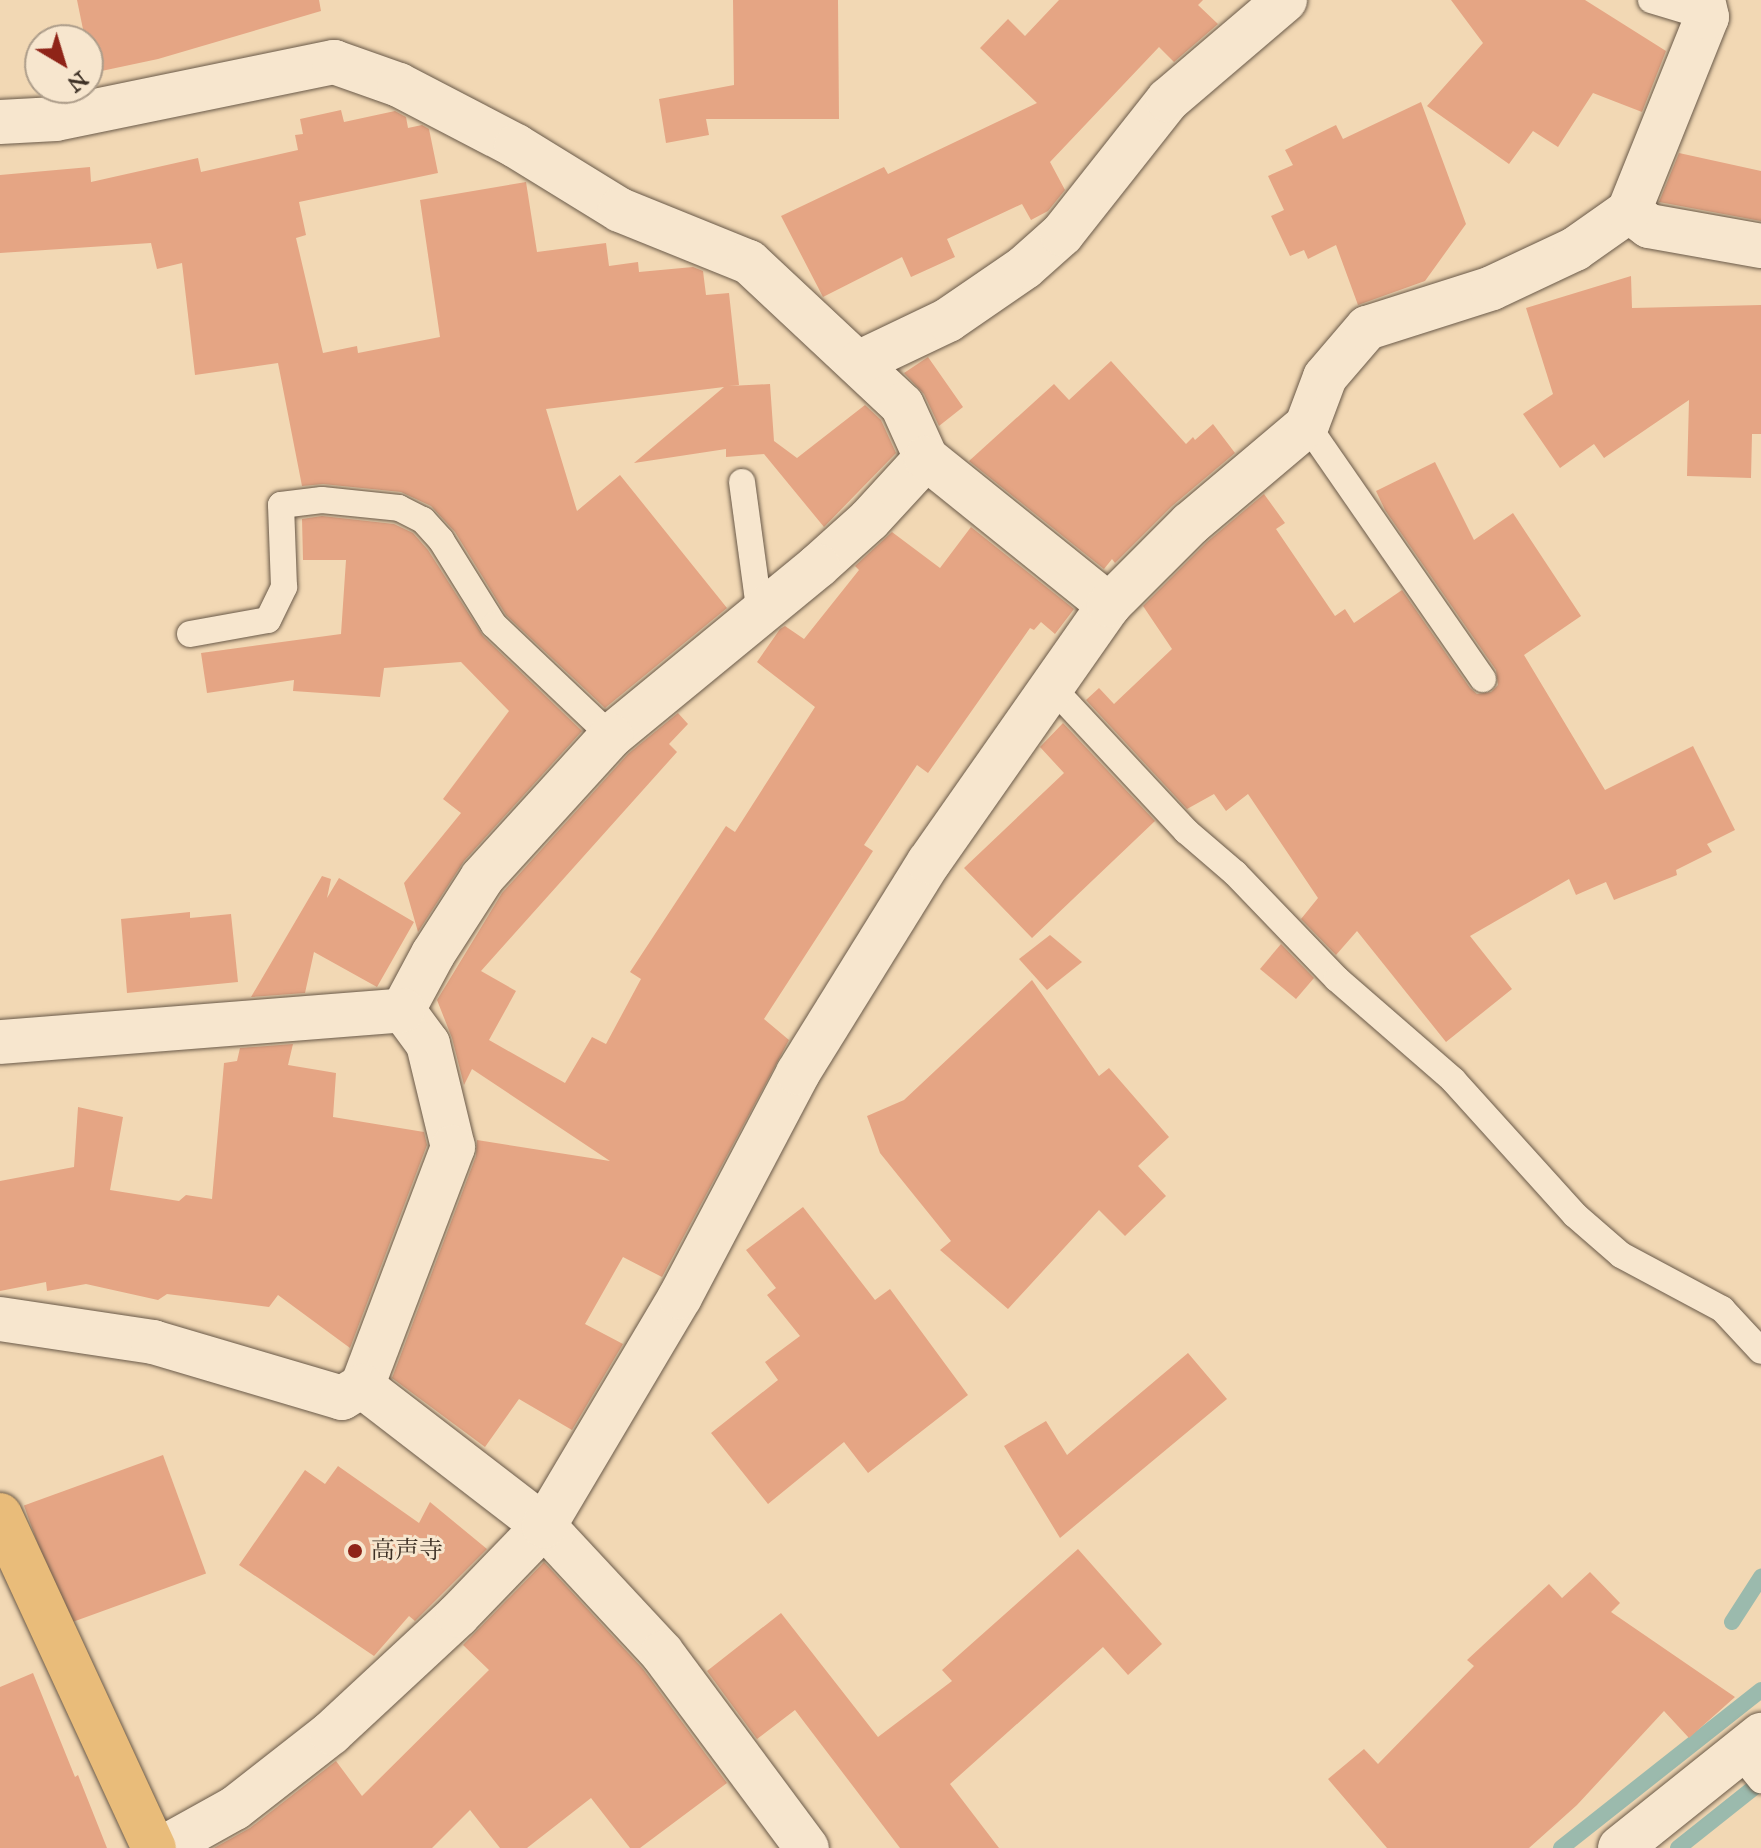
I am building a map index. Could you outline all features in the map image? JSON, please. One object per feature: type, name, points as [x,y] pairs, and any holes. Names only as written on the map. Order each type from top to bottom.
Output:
[{"type":"main road","points":[[0,1515],[154,1848]]},
{"type":"street","points":[[860,362],[948,320],[1034,259],[1062,234],[1168,100],[1285,0]]},
{"type":"street","points":[[163,1848],[235,1808],[331,1733],[458,1615],[544,1526],[680,1297],[798,1073],[929,862],[1050,685],[1109,605],[1190,524],[1307,425],[1325,377],[1367,328],[1492,288],[1575,249],[1629,211],[1705,8]]},
{"type":"street","points":[[0,122],[70,117],[334,62],[412,91],[516,146],[620,210],[749,262],[860,362],[902,405],[926,458],[1109,605]]},
{"type":"street","points":[[1629,211],[1649,226],[1761,246]]},
{"type":"street","points":[[403,1010],[433,954],[482,878],[611,736],[760,615],[869,520],[926,458]]},
{"type":"street","points":[[0,1042],[403,1010]]},
{"type":"street","points":[[0,1319],[153,1342],[342,1398],[362,1386],[453,1147],[428,1044],[403,1010]]},
{"type":"street","points":[[362,1386],[544,1526],[662,1653],[807,1848]]},
{"type":"street","points":[[1620,1848],[1752,1758]]},
{"type":"lane","points":[[1651,0],[1705,8]]},
{"type":"lane","points":[[1307,425],[1483,679]]},
{"type":"lane","points":[[742,482],[760,615]]},
{"type":"lane","points":[[190,634],[268,620],[284,587],[281,505],[322,500],[399,508],[423,520],[441,540],[494,625],[611,736]]},
{"type":"lane","points":[[1050,685],[1186,831],[1235,873],[1337,979],[1453,1080],[1575,1215],[1621,1255],[1722,1309],[1761,1351]]},
{"type":"building","points":[[77,0],[319,0],[321,11],[158,59],[104,70],[104,24],[82,24]]},
{"type":"building","points":[[733,0],[838,0],[839,119],[706,119],[709,135],[666,143],[659,99],[734,85]]},
{"type":"building","points":[[1059,0],[1203,0],[1198,5],[1218,24],[1174,62],[1159,47],[1050,162],[1065,190],[1048,211],[1031,220],[1022,204],[947,239],[955,257],[911,277],[902,257],[823,297],[781,216],[884,167],[888,174],[1037,103],[980,48],[1008,19],[1025,36]]},
{"type":"building","points":[[1451,0],[1585,0],[1666,51],[1642,112],[1593,93],[1558,147],[1533,131],[1509,164],[1427,106],[1483,43]]},
{"type":"building","points":[[1421,102],[1466,224],[1425,281],[1358,305],[1336,245],[1308,259],[1304,250],[1290,256],[1271,216],[1284,210],[1268,176],[1293,165],[1285,150],[1336,125],[1343,139]]},
{"type":"building","points":[[341,110],[344,122],[395,111],[406,117],[408,128],[422,125],[429,129],[438,173],[299,202],[306,235],[296,238],[323,353],[357,346],[358,353],[440,337],[420,200],[526,182],[537,252],[606,243],[609,266],[638,262],[639,272],[693,267],[703,271],[706,295],[729,293],[739,385],[729,386],[770,384],[774,441],[797,458],[865,405],[881,420],[896,453],[824,527],[764,454],[726,457],[726,449],[634,463],[724,387],[546,409],[577,511],[620,475],[727,608],[605,708],[506,615],[455,532],[431,506],[401,492],[323,484],[302,486],[278,363],[195,375],[182,263],[157,269],[151,243],[0,253],[0,175],[90,167],[91,182],[198,158],[201,172],[298,150],[295,135],[303,134],[300,119]]},
{"type":"building","points":[[1679,153],[1761,171],[1761,221],[1659,202]]},
{"type":"building","points":[[1631,276],[1632,308],[1761,305],[1761,434],[1752,434],[1751,478],[1687,476],[1689,400],[1604,458],[1594,444],[1560,468],[1523,414],[1553,394],[1526,308]]},
{"type":"building","points":[[928,357],[963,407],[939,426],[924,394],[904,373]]},
{"type":"building","points":[[1111,361],[1186,444],[1213,424],[1235,453],[1172,506],[1115,563],[1112,559],[1104,569],[969,461],[1054,384],[1069,400]]},
{"type":"building","points":[[1435,462],[1474,540],[1513,513],[1581,616],[1524,655],[1605,790],[1693,746],[1735,830],[1707,844],[1712,852],[1676,870],[1677,875],[1614,900],[1606,882],[1576,895],[1569,879],[1470,936],[1512,989],[1446,1042],[1357,931],[1336,955],[1301,919],[1318,898],[1248,794],[1226,811],[1214,794],[1187,809],[1086,700],[1099,688],[1114,704],[1172,649],[1143,606],[1207,542],[1264,494],[1285,523],[1276,529],[1335,616],[1345,609],[1354,623],[1402,590],[1470,688],[1477,694],[1491,692],[1498,685],[1496,670],[1385,510],[1376,491]]},
{"type":"building","points":[[322,516],[394,524],[413,533],[428,550],[483,636],[582,731],[464,861],[418,932],[404,883],[461,813],[443,799],[509,711],[461,662],[384,668],[380,697],[293,691],[294,680],[207,693],[201,653],[341,634],[346,560],[303,560],[302,519]]},
{"type":"building","points":[[971,527],[1074,609],[1055,634],[1041,622],[1034,630],[1030,628],[928,773],[917,765],[864,845],[873,851],[764,1019],[789,1040],[662,1277],[623,1257],[585,1324],[623,1344],[572,1430],[519,1399],[485,1447],[392,1378],[476,1156],[477,1140],[610,1161],[472,1069],[464,1085],[452,1038],[437,1000],[502,893],[628,754],[678,713],[688,724],[669,744],[677,752],[481,971],[516,991],[489,1040],[565,1083],[592,1037],[606,1044],[641,979],[630,972],[726,826],[735,832],[815,707],[757,662],[780,629],[785,626],[804,639],[859,570],[855,566],[892,532],[940,568]]},
{"type":"building","points":[[1063,723],[1155,821],[1032,938],[964,868],[1064,773],[1040,747]]},
{"type":"building","points":[[322,876],[331,879],[327,898],[339,878],[414,922],[377,987],[314,952],[305,993],[251,997]]},
{"type":"building","points":[[190,912],[190,918],[231,914],[238,982],[127,993],[121,919]]},
{"type":"building","points":[[1050,935],[1082,962],[1047,990],[1019,959]]},
{"type":"building","points":[[1281,944],[1314,978],[1296,999],[1260,969]]},
{"type":"building","points":[[1032,980],[1099,1076],[1109,1068],[1169,1137],[1138,1166],[1166,1196],[1125,1236],[1099,1210],[1008,1309],[940,1250],[951,1241],[880,1153],[867,1116],[904,1100]]},
{"type":"building","points":[[293,1044],[288,1065],[336,1073],[333,1117],[424,1132],[427,1145],[350,1348],[278,1295],[269,1307],[167,1294],[158,1300],[86,1284],[47,1291],[46,1282],[0,1291],[0,1181],[74,1167],[78,1107],[123,1117],[110,1190],[179,1201],[186,1195],[212,1199],[224,1063],[237,1061],[240,1048]]},
{"type":"building","points":[[803,1207],[875,1300],[890,1289],[968,1395],[868,1473],[844,1442],[768,1504],[711,1433],[778,1380],[765,1362],[800,1336],[767,1295],[776,1288],[746,1250]]},
{"type":"building","points":[[1188,1353],[1227,1399],[1060,1538],[1004,1446],[1046,1421],[1067,1455]]},
{"type":"building","points":[[163,1455],[206,1573],[67,1624],[24,1506]]},
{"type":"building","points":[[338,1466],[419,1523],[430,1502],[487,1549],[415,1621],[409,1616],[374,1656],[239,1565],[305,1470],[325,1484]]},
{"type":"building","points":[[1078,1549],[1162,1644],[1128,1675],[1103,1647],[950,1784],[999,1848],[900,1848],[795,1710],[757,1739],[707,1671],[781,1613],[878,1737],[952,1681],[942,1670]]},
{"type":"building","points":[[544,1562],[643,1669],[727,1783],[640,1848],[630,1848],[591,1798],[527,1848],[500,1848],[470,1810],[432,1848],[214,1848],[250,1828],[336,1761],[362,1796],[489,1670],[463,1645]]},
{"type":"building","points":[[1590,1572],[1620,1603],[1611,1612],[1735,1697],[1689,1738],[1664,1711],[1577,1805],[1529,1848],[1387,1848],[1328,1779],[1364,1749],[1378,1764],[1474,1666],[1467,1660],[1549,1584],[1562,1598]]},
{"type":"building","points":[[33,1673],[107,1848],[0,1848],[0,1687]]},
{"type":"waterway","points":[[1732,1622],[1761,1577]]},
{"type":"waterway","points":[[1561,1848],[1761,1690]]},
{"type":"waterway","points":[[1678,1848],[1761,1782]]},
{"type":"place","name":"高声寺","points":[[355,1551]]}]
